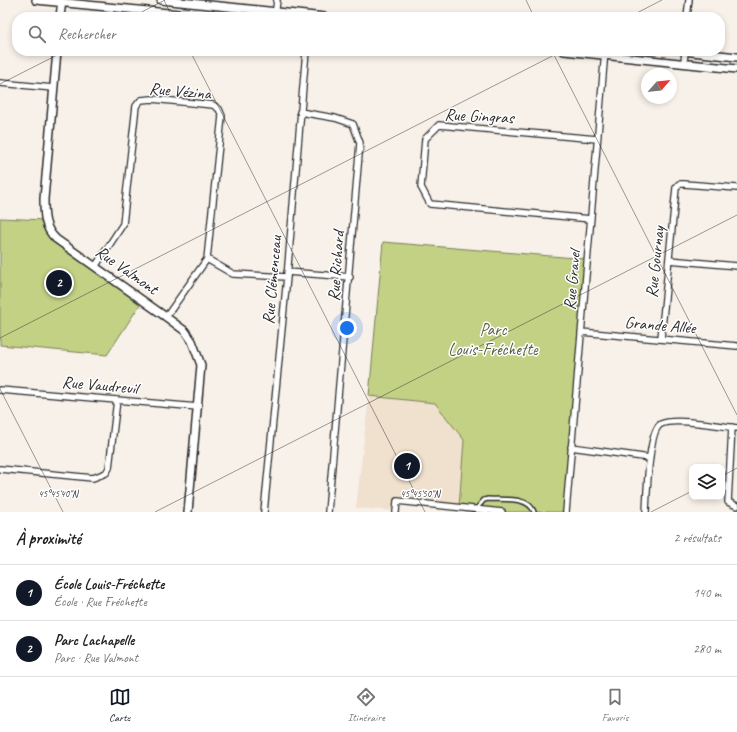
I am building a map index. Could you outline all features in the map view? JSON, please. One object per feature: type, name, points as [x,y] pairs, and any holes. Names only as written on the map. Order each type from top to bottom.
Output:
[{"type":"street","points":[[36,0],[62,1],[163,12]]},
{"type":"street","points":[[161,0],[260,12]]},
{"type":"street","points":[[276,12],[277,0]]},
{"type":"street","points":[[688,12],[689,0]]},
{"type":"street","points":[[61,12],[62,1]]},
{"type":"street","name":"Rue Valmont","points":[[56,56],[44,199],[45,220],[51,234],[94,267],[185,331],[197,353],[201,365],[188,512]]},
{"type":"street","name":"Rue Clémenceau","points":[[264,512],[287,275],[306,56]]},
{"type":"street","name":"Rue Gravel","points":[[566,512],[605,56]]},
{"type":"street","points":[[631,56],[737,69]]},
{"type":"street","points":[[684,56],[684,62]]},
{"type":"street","points":[[725,56],[737,57]]},
{"type":"street","points":[[0,83],[53,88]]},
{"type":"street","name":"Rue Vézina","points":[[94,267],[123,224],[136,106],[141,100],[152,99],[214,105],[219,109],[222,116],[207,259],[166,317]]},
{"type":"street","name":"Rue Richard","points":[[300,112],[335,118],[353,124],[360,143],[350,277],[328,512]]},
{"type":"street","name":"Rue Gingras","points":[[591,220],[430,204],[421,187],[425,139],[438,125],[598,140]]},
{"type":"street","name":"Rue Gournay","points":[[661,338],[676,188],[679,184],[684,184],[737,188]]},
{"type":"street","points":[[207,259],[233,274],[350,277]]},
{"type":"street","points":[[669,260],[737,266]]},
{"type":"street","name":"Grande Allée","points":[[581,332],[737,346]]},
{"type":"street","name":"Rue Vaudreuil","points":[[0,390],[198,407]]},
{"type":"street","points":[[0,469],[93,478],[106,473],[109,468],[117,400]]},
{"type":"street","points":[[646,512],[650,458],[654,431],[657,426],[663,423],[674,421],[735,428],[728,502],[737,506]]},
{"type":"street","points":[[571,447],[650,458]]},
{"type":"street","points":[[396,512],[397,502],[502,512]]},
{"type":"lane","points":[[476,509],[484,500],[488,498],[525,501],[532,507],[534,512]]},
{"type":"shaded area","points":[[369,396],[435,403],[464,440],[459,508],[397,502],[396,511],[356,508]]},
{"type":"green space","points":[[0,218],[45,220],[51,234],[143,300],[107,355],[0,345]]},
{"type":"green space","name":"Parc Louis-Fréchette","points":[[383,242],[587,259],[566,512],[499,512],[459,508],[464,440],[435,403],[369,396]]},
{"type":"place","name":"Parc Lachapelle","points":[[59,283]]},
{"type":"place","name":"École Louis-Fréchette","points":[[407,466]]}]
